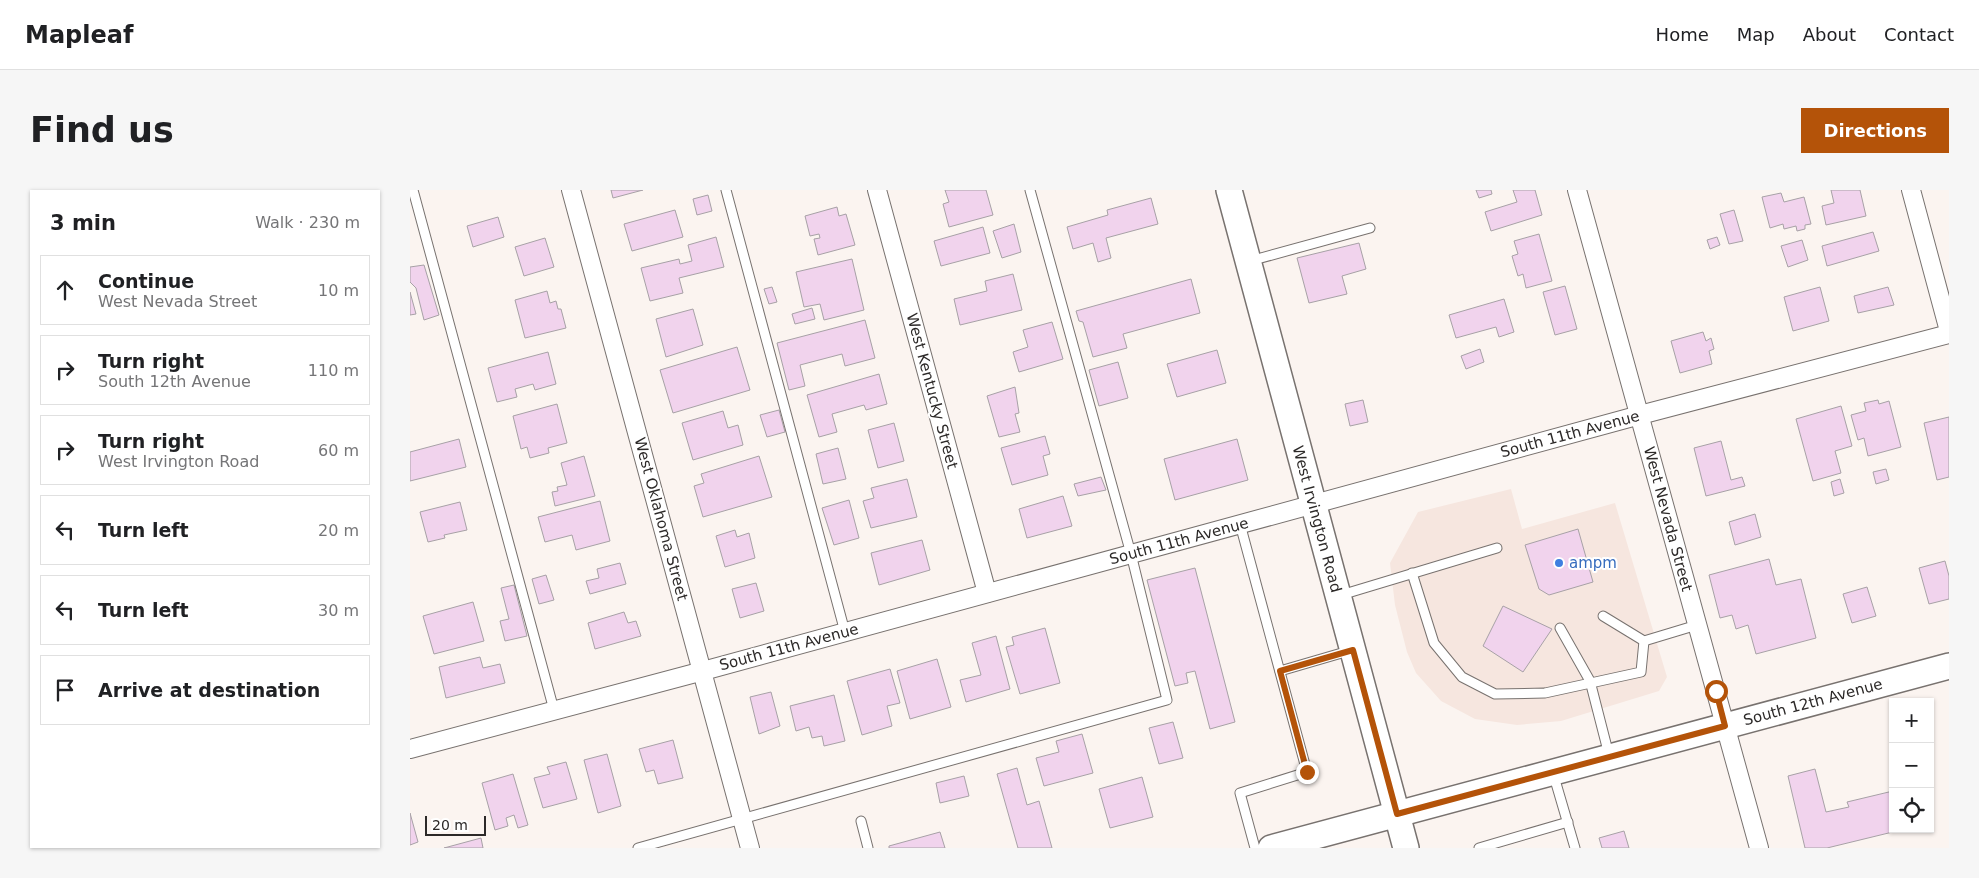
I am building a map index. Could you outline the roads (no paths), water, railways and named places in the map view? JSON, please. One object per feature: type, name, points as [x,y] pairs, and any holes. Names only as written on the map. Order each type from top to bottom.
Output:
[{"type":"main road","name":"West Irvington Road","points":[[1229,190],[1406,848]]},
{"type":"main road","name":"South 12th Avenue","points":[[1271,848],[1949,666]]},
{"type":"street","name":"West Oklahoma Street","points":[[571,190],[750,848]]},
{"type":"street","name":"West Kentucky Street","points":[[877,190],[987,593]]},
{"type":"street","name":"West Nevada Street","points":[[1577,190],[1759,848]]},
{"type":"street","points":[[1911,190],[1949,332]]},
{"type":"street","name":"South 11th Avenue","points":[[411,745],[703,671],[1949,332]]},
{"type":"lane","points":[[412,190],[554,710]]},
{"type":"lane","points":[[726,190],[845,632]]},
{"type":"lane","points":[[638,848],[1167,700],[1131,554],[1030,190]]},
{"type":"lane","points":[[1247,262],[1370,228]]},
{"type":"lane","points":[[1240,524],[1307,772],[1240,793],[1255,848]]},
{"type":"lane","points":[[1338,595],[1497,548]]},
{"type":"lane","points":[[1412,573],[1434,643],[1462,677],[1495,694],[1545,693],[1641,672],[1644,641]]},
{"type":"lane","points":[[1603,616],[1644,641],[1697,625]]},
{"type":"lane","points":[[1560,628],[1590,683],[1609,757]]},
{"type":"lane","points":[[1280,671],[1353,650]]},
{"type":"lane","points":[[1553,773],[1575,848]]},
{"type":"lane","points":[[861,821],[868,848]]},
{"type":"lane","points":[[1479,848],[1568,822]]},
{"type":"place","name":"ampm","points":[[1559,563]]}]
